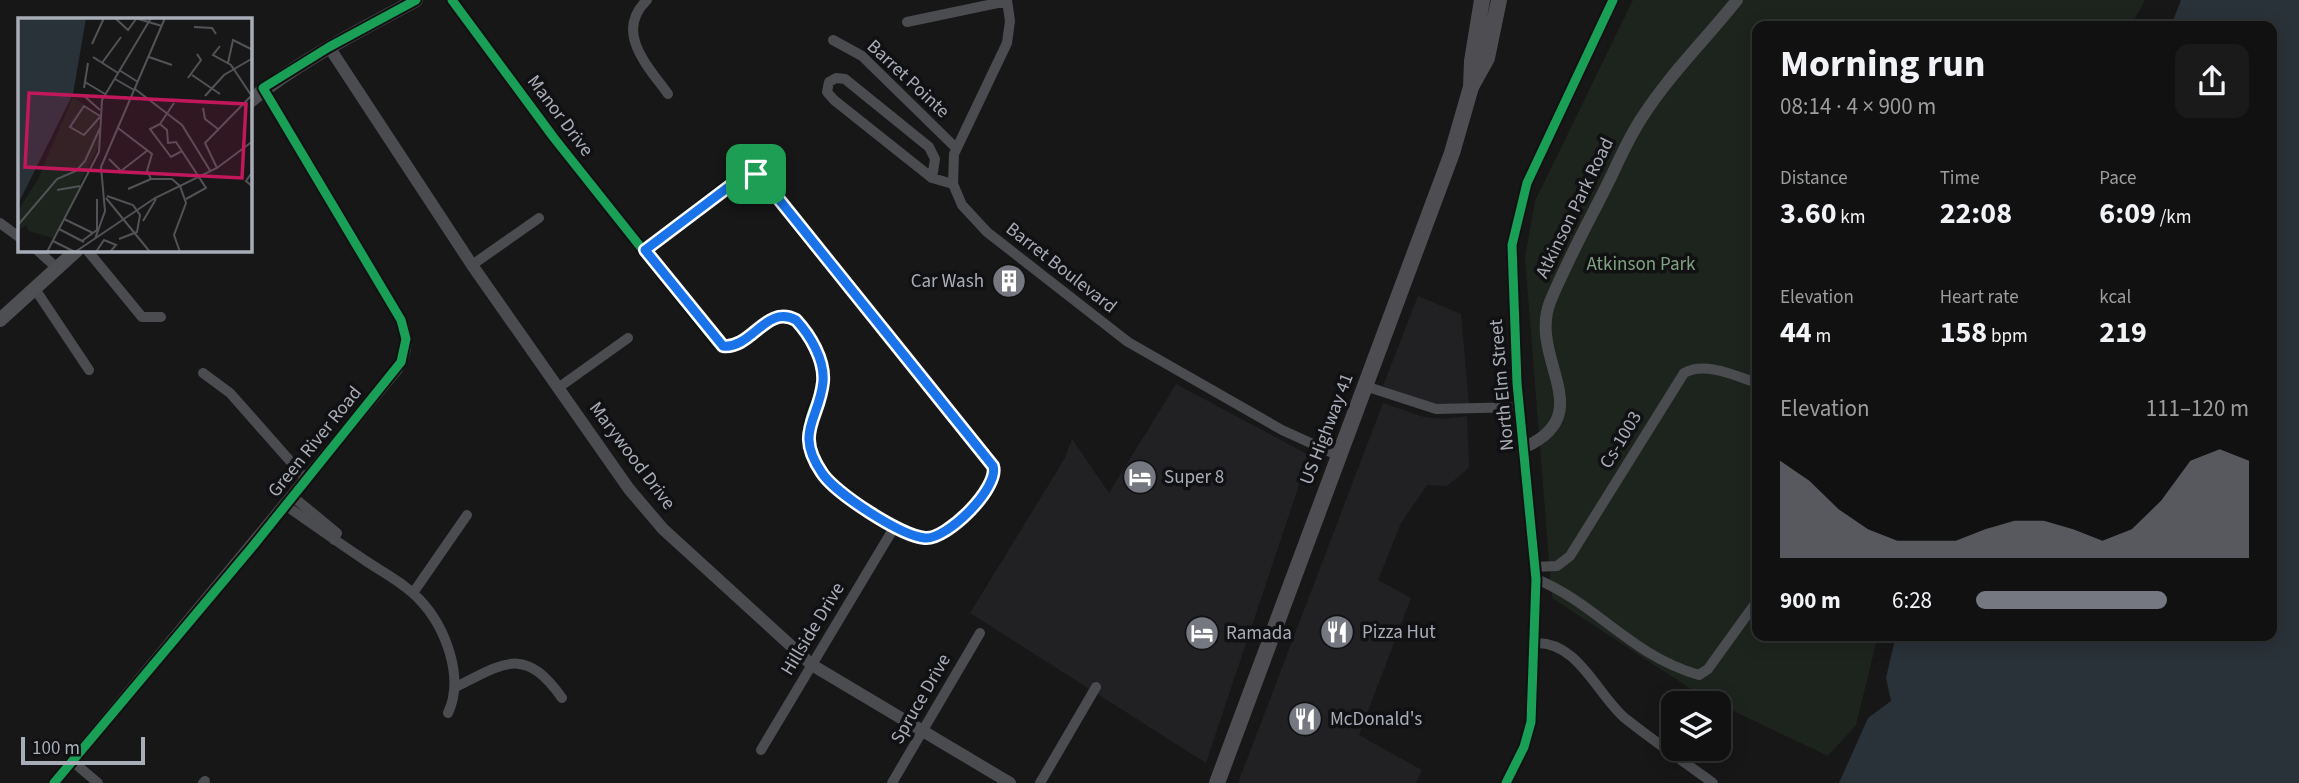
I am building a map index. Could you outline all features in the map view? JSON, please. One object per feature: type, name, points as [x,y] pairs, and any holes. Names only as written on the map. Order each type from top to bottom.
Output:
[{"type":"highway","points":[[1471,87],[1472,61],[1482,0]]},
{"type":"highway","points":[[1471,87],[1487,58],[1499,0]]},
{"type":"highway","name":"US Highway 41","points":[[1217,783],[1452,153],[1471,87]]},
{"type":"main road","points":[[252,99],[263,88],[329,47],[416,0]]},
{"type":"main road","points":[[0,320],[75,252]]},
{"type":"street","name":"Manor Drive","points":[[452,0],[554,138],[723,346],[741,342],[774,317],[783,315],[796,320],[822,367],[821,391],[808,431],[817,466],[834,488],[895,526]]},
{"type":"street","points":[[647,0],[634,17],[632,37],[641,57],[668,94]]},
{"type":"street","points":[[907,22],[1007,0],[1010,21],[1007,43],[956,148],[952,164],[953,184],[932,178],[834,100],[827,92],[829,82],[836,78],[845,79],[929,147],[935,159],[932,178]]},
{"type":"street","name":"North Elm Street","points":[[1506,783],[1524,747],[1531,722],[1534,643],[1535,573],[1511,269],[1517,214],[1538,157],[1613,0]]},
{"type":"street","name":"Atkinson Park Road","points":[[1525,447],[1546,437],[1559,417],[1562,403],[1546,343],[1545,323],[1550,304],[1584,230],[1642,116],[1737,0]]},
{"type":"street","name":"Barret Pointe","points":[[832,40],[862,56],[956,148]]},
{"type":"street","name":"Marywood Drive","points":[[329,47],[472,265],[655,520],[812,665],[921,733],[1010,783]]},
{"type":"street","name":"Green River Road","points":[[54,783],[397,369],[405,353],[406,339],[401,320],[263,88]]},
{"type":"street","points":[[645,250],[744,174],[756,174],[765,182],[993,466],[994,477],[988,488],[944,532],[925,538],[895,526]]},
{"type":"street","name":"Barret Boulevard","points":[[953,184],[962,205],[987,232],[1128,342],[1282,430],[1339,456]]},
{"type":"street","points":[[472,265],[539,218]]},
{"type":"street","points":[[0,223],[18,236]]},
{"type":"street","points":[[39,252],[57,268]]},
{"type":"street","points":[[89,252],[142,317],[161,317]]},
{"type":"street","points":[[35,289],[89,370]]},
{"type":"street","points":[[558,387],[628,338]]},
{"type":"street","name":"Cs-1003","points":[[1535,573],[1557,566],[1570,556],[1684,373],[1693,368],[1713,370],[1752,382]]},
{"type":"street","points":[[203,373],[230,393],[306,478]]},
{"type":"street","points":[[1365,386],[1436,409],[1520,407]]},
{"type":"street","points":[[288,501],[337,533],[334,540],[413,593],[425,606],[443,636],[456,687],[448,713]]},
{"type":"street","points":[[413,593],[467,514]]},
{"type":"street","name":"Hillside Drive","points":[[761,750],[895,526]]},
{"type":"street","points":[[1535,573],[1663,663],[1699,674],[1708,668],[1752,608]]},
{"type":"street","name":"Spruce Drive","points":[[892,783],[980,633]]},
{"type":"street","points":[[1534,643],[1551,643],[1579,664],[1626,719],[1713,783]]},
{"type":"street","points":[[456,687],[497,668],[525,664],[543,672],[562,698]]},
{"type":"street","points":[[1040,783],[1096,687]]},
{"type":"street","points":[[72,761],[98,783]]},
{"type":"shaded area","points":[[2181,0],[2299,0],[2299,783],[1839,783],[1868,718],[1891,701],[1886,678],[1895,641],[2277,641],[2277,21],[2173,21]]},
{"type":"shaded area","points":[[1418,296],[1461,314],[1469,406],[1433,404],[1383,386]]},
{"type":"shaded area","points":[[1176,384],[1309,455],[1206,763],[970,613],[1065,458],[1072,439],[1109,493]]},
{"type":"shaded area","points":[[1383,403],[1424,417],[1443,419],[1467,416],[1469,468],[1447,486],[1427,485],[1401,523],[1378,580],[1411,598],[1359,735],[1422,770],[1416,783],[1238,783]]},
{"type":"green space","name":"Atkinson Park","points":[[1633,0],[2145,0],[2134,21],[1752,21],[1752,641],[1877,641],[1856,725],[1828,756],[1731,710],[1731,691],[1694,691],[1552,598],[1525,258],[1535,201]]},
{"type":"cycle path","points":[[54,783],[253,546],[401,362],[406,339],[401,320],[263,88],[329,47],[416,0]]},
{"type":"cycle path","points":[[452,0],[554,138],[717,343],[736,345],[780,315],[790,317],[800,325],[818,357],[822,372],[822,385],[811,416],[810,444],[816,460],[839,490],[873,515],[925,538],[935,536],[956,524],[984,496],[994,477],[990,460],[756,174],[747,173],[736,178],[645,250]]},
{"type":"cycle path","points":[[1506,783],[1524,747],[1531,722],[1536,579],[1517,383],[1512,245],[1527,183],[1613,0]]},
{"type":"place","name":"Car Wash","points":[[1009,281]]},
{"type":"place","name":"Super 8","points":[[1140,477]]},
{"type":"place","name":"Pizza Hut","points":[[1337,632]]},
{"type":"place","name":"Ramada","points":[[1202,633]]},
{"type":"place","name":"McDonald's","points":[[1305,719]]},
{"type":"route","points":[[747,173],[756,174],[990,460],[995,471],[994,477],[984,495],[938,536],[919,537],[895,526],[842,494],[822,474],[811,449],[808,431],[823,383],[822,367],[817,353],[796,320],[783,315],[774,317],[736,345],[723,346],[717,342],[645,250],[736,178],[747,173]]}]
